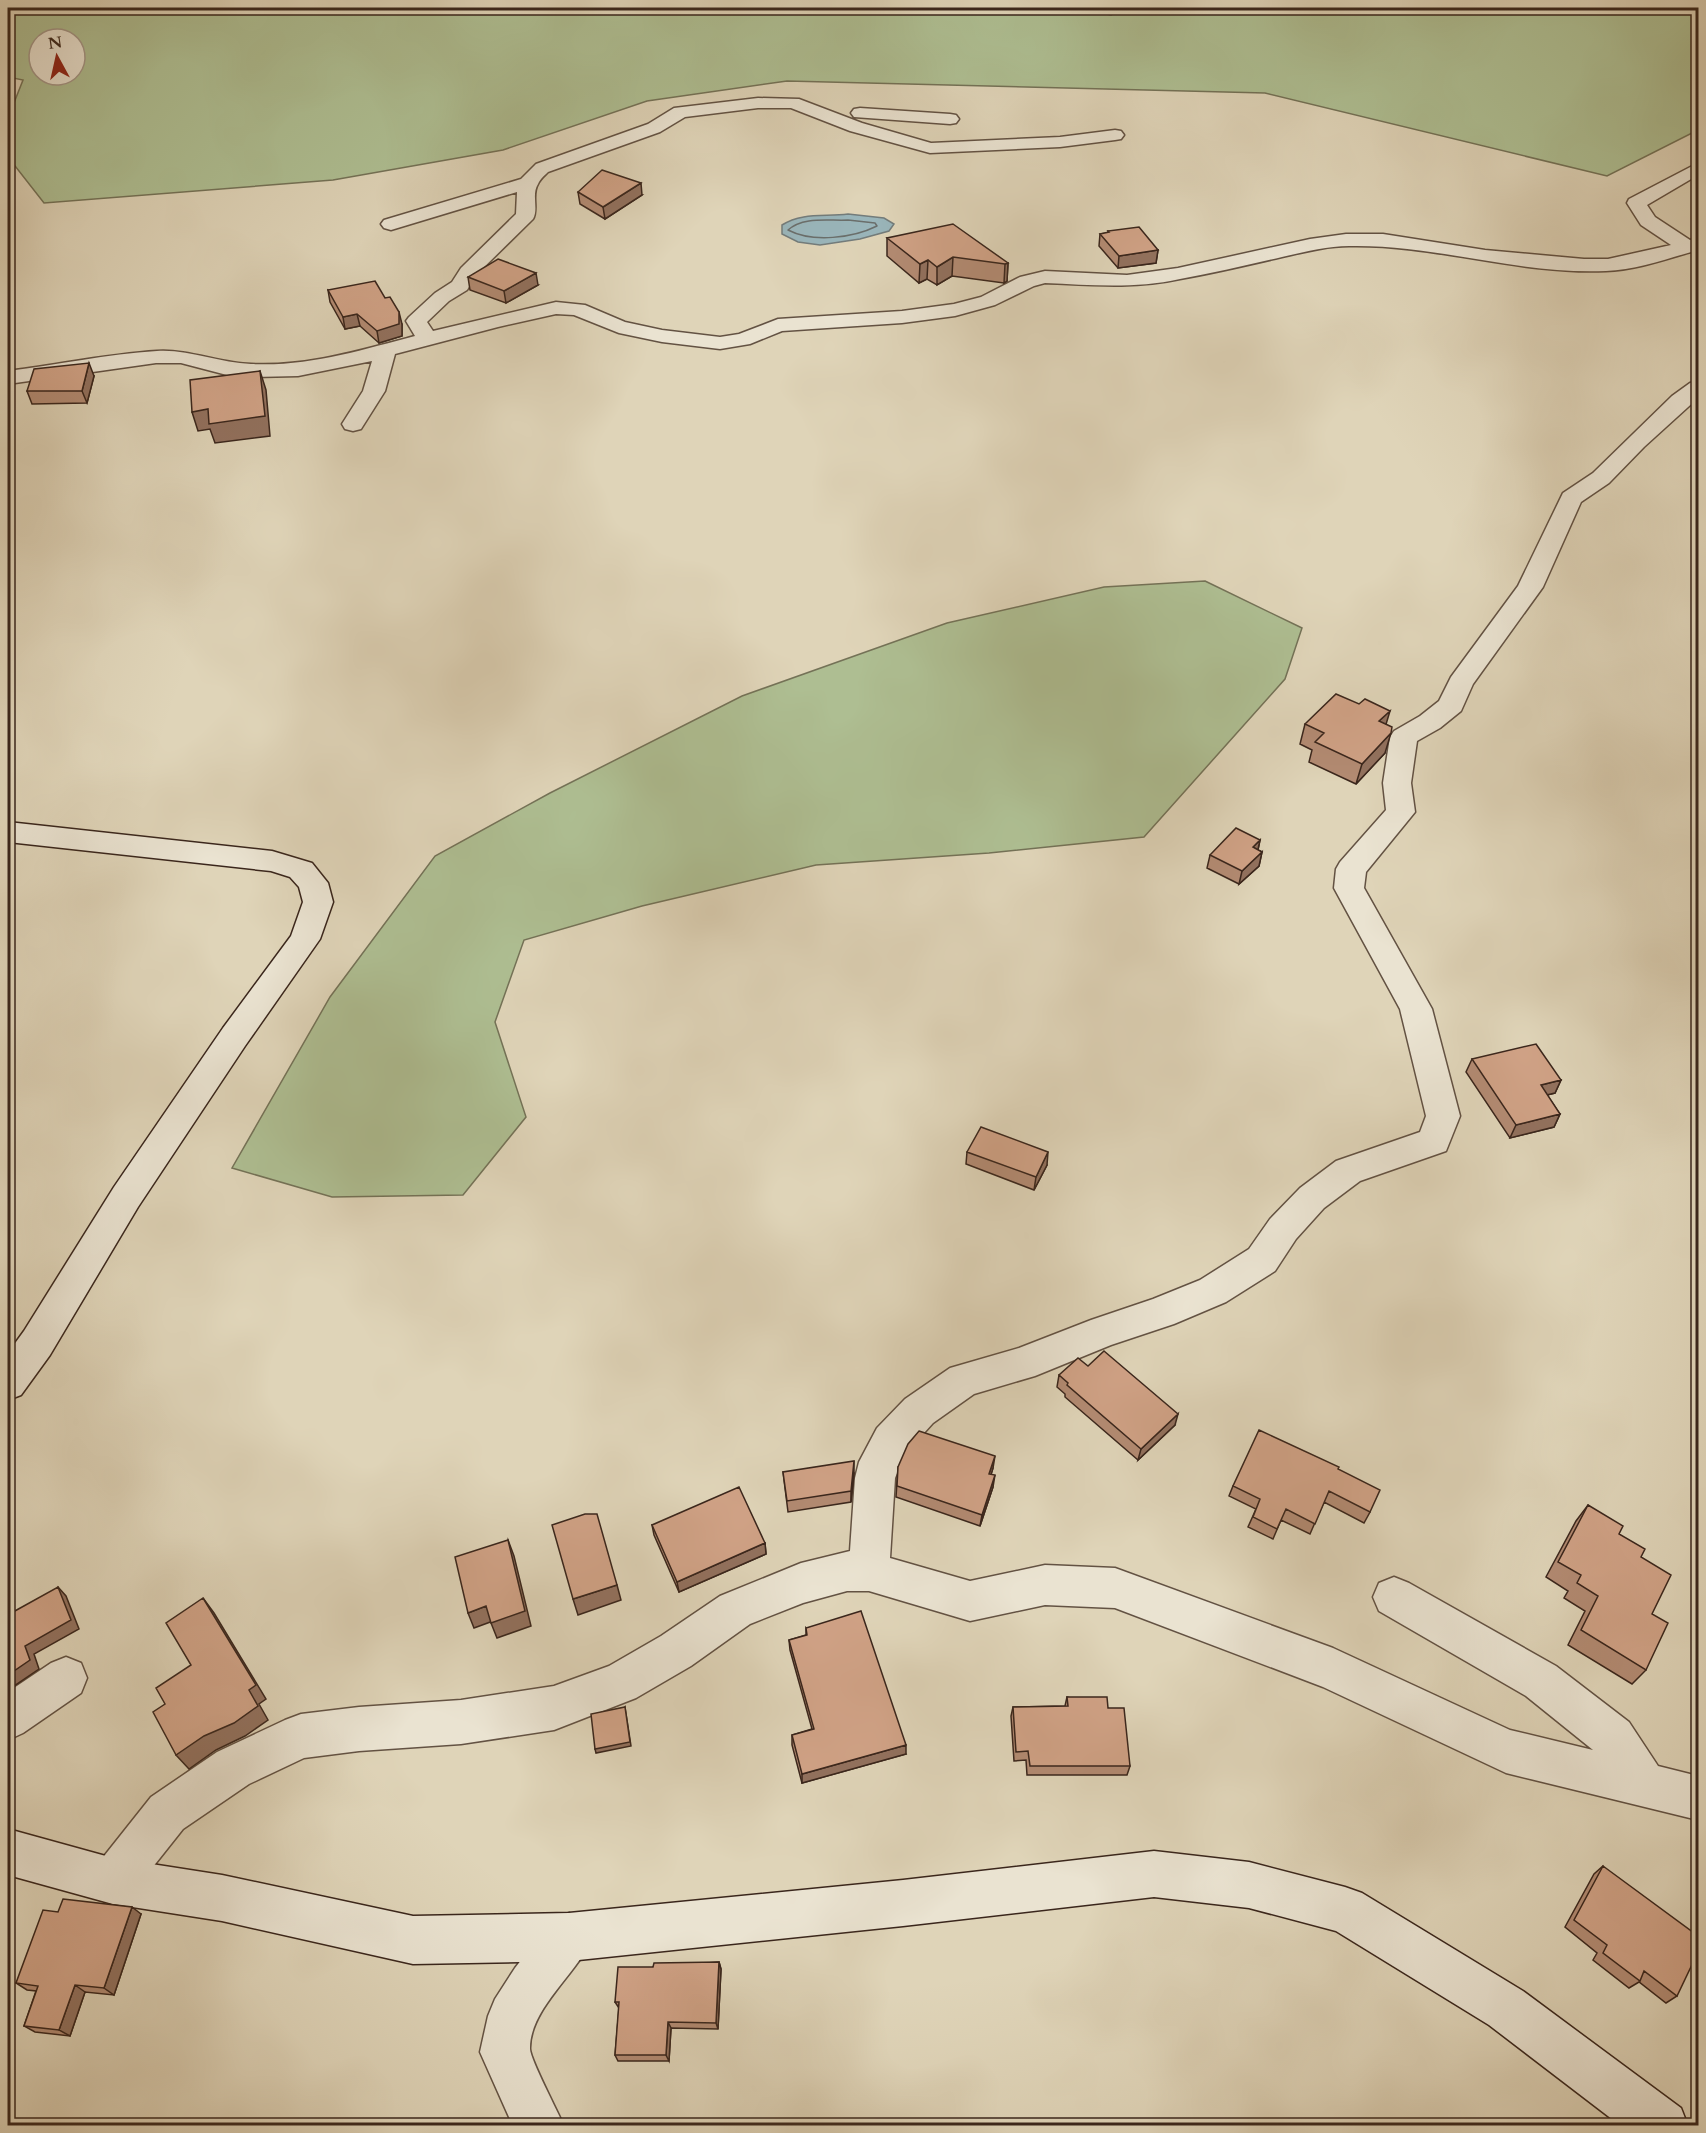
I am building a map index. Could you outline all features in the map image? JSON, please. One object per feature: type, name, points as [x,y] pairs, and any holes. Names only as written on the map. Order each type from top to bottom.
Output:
[{"type":"street","points":[[428,339],[416,321],[442,297],[460,286],[468,272],[526,215],[525,197],[528,183],[542,168],[654,128],[680,112],[758,103],[793,103],[877,116],[950,119]]},
{"type":"street","points":[[793,103],[856,127],[930,148],[1060,142],[1115,135]]},
{"type":"street","points":[[1692,245],[1648,221],[1636,203],[1698,168]]},
{"type":"street","points":[[391,224],[528,183]]},
{"type":"street","points":[[8,378],[156,357],[181,357],[226,369],[253,371],[298,369],[343,362],[495,321],[556,308],[578,309],[619,327],[651,334],[720,343],[743,340],[778,325],[903,317],[955,310],[988,301],[1027,281],[1045,277],[1137,279],[1178,274],[1310,245],[1346,240],[1383,240],[1485,256],[1584,265],[1608,265],[1639,260],[1692,245]]},
{"type":"street","points":[[353,424],[374,391],[386,350]]},
{"type":"street","points":[[869,1571],[875,1478],[879,1462],[891,1441],[919,1412],[963,1380],[1022,1364],[1214,1291],[1262,1260],[1283,1229],[1312,1198],[1348,1171],[1434,1141],[1443,1116],[1416,1009],[1349,888],[1351,868],[1401,812],[1397,783],[1404,737],[1430,722],[1451,705],[1460,683],[1530,587],[1571,498],[1601,478],[1680,401],[1698,388]]},
{"type":"street","points":[[8,832],[272,861],[301,870],[314,883],[318,902],[305,939],[228,1047],[133,1188],[37,1343],[8,1383]]},
{"type":"street","points":[[113,1881],[167,1813],[232,1768],[302,1736],[359,1729],[461,1722],[554,1708],[621,1683],[676,1651],[735,1610],[801,1583],[847,1571],[869,1571],[970,1601],[1045,1585],[1114,1588],[1333,1669],[1506,1751],[1698,1798]]},
{"type":"street","points":[[1394,1597],[1541,1681],[1613,1738],[1645,1786]]},
{"type":"street","points":[[8,1718],[66,1677]]},
{"type":"street","points":[[8,1852],[113,1881],[222,1898],[413,1940],[569,1937],[903,1903],[1154,1874],[1249,1885],[1346,1910],[1506,2008],[1663,2126]]},
{"type":"street","points":[[539,2126],[505,2052],[512,2016],[532,1984],[569,1937]]},
{"type":"green space","points":[[8,8],[1076,8],[1111,15],[1123,8],[1698,8],[1698,130],[1607,176],[1265,93],[787,81],[647,101],[503,150],[333,180],[44,203],[8,157],[8,118],[23,80],[8,77]]},
{"type":"green space","points":[[1205,581],[1302,628],[1285,679],[1144,837],[989,853],[816,865],[642,906],[524,940],[495,1022],[526,1117],[463,1195],[332,1197],[232,1168],[330,997],[435,856],[550,793],[742,696],[947,623],[1104,587]]},
{"type":"water","points":[[848,214],[884,218],[894,224],[889,231],[860,239],[820,245],[798,242],[782,234],[782,225],[798,218]]},
{"type":"building","points":[[602,170],[641,183],[603,207],[578,192]]},
{"type":"building","points":[[953,224],[1008,263],[953,257],[937,267],[928,260],[920,264],[887,238]]},
{"type":"building","points":[[1139,227],[1158,250],[1119,256],[1100,234],[1108,231]]},
{"type":"building","points":[[498,259],[536,273],[504,291],[468,277]]},
{"type":"building","points":[[375,281],[385,298],[390,297],[399,312],[399,324],[377,331],[357,314],[343,317],[328,290]]},
{"type":"building","points":[[89,363],[82,391],[27,391],[34,369]]},
{"type":"building","points":[[260,371],[265,416],[209,424],[208,409],[192,412],[190,380]]},
{"type":"building","points":[[1336,694],[1359,704],[1365,699],[1390,711],[1379,721],[1392,727],[1391,733],[1362,764],[1315,742],[1324,733],[1305,724]]},
{"type":"building","points":[[1236,828],[1260,840],[1253,847],[1262,852],[1242,871],[1210,855]]},
{"type":"building","points":[[1536,1044],[1561,1080],[1541,1085],[1560,1114],[1516,1125],[1472,1059]]},
{"type":"building","points":[[981,1127],[1048,1152],[1036,1177],[967,1152]]},
{"type":"building","points":[[1104,1351],[1178,1414],[1141,1449],[1067,1385],[1068,1383],[1059,1375],[1078,1358],[1088,1366]]},
{"type":"building","points":[[1259,1430],[1339,1467],[1338,1469],[1380,1490],[1370,1512],[1329,1491],[1315,1524],[1286,1509],[1277,1529],[1253,1517],[1260,1499],[1233,1486]]},
{"type":"building","points":[[919,1431],[995,1456],[989,1474],[995,1475],[982,1515],[897,1486],[898,1467],[908,1444]]},
{"type":"building","points":[[854,1461],[851,1491],[787,1501],[783,1472]]},
{"type":"building","points":[[739,1487],[765,1543],[677,1582],[652,1525]]},
{"type":"building","points":[[1588,1505],[1623,1526],[1619,1534],[1645,1549],[1641,1557],[1671,1575],[1652,1614],[1668,1623],[1646,1670],[1581,1630],[1598,1596],[1577,1583],[1581,1575],[1558,1562]]},
{"type":"building","points":[[585,1514],[597,1514],[617,1585],[573,1599],[552,1525]]},
{"type":"building","points":[[508,1540],[525,1611],[491,1623],[486,1606],[468,1613],[455,1557]]},
{"type":"building","points":[[58,1587],[71,1620],[25,1646],[30,1660],[8,1675],[8,1611],[12,1608],[13,1612]]},
{"type":"building","points":[[203,1598],[256,1685],[249,1690],[258,1706],[234,1723],[204,1736],[176,1755],[153,1712],[165,1704],[156,1688],[191,1665],[166,1623]]},
{"type":"building","points":[[861,1611],[906,1745],[802,1774],[792,1735],[814,1729],[789,1640],[807,1635],[806,1628]]},
{"type":"building","points":[[1067,1697],[1107,1697],[1108,1708],[1124,1708],[1130,1766],[1030,1766],[1028,1751],[1016,1752],[1013,1707],[1068,1706]]},
{"type":"building","points":[[625,1707],[630,1742],[595,1749],[591,1714]]},
{"type":"building","points":[[1603,1866],[1698,1936],[1698,1952],[1677,1996],[1644,1971],[1640,1981],[1603,1953],[1607,1945],[1574,1920]]},
{"type":"building","points":[[63,1899],[132,1907],[104,1988],[75,1985],[59,2030],[24,2026],[38,1986],[16,1983],[43,1910],[58,1912]]},
{"type":"building","points":[[719,1962],[716,2023],[668,2022],[666,2055],[615,2055],[619,2002],[615,2002],[618,1967],[653,1967],[654,1963]]}]
